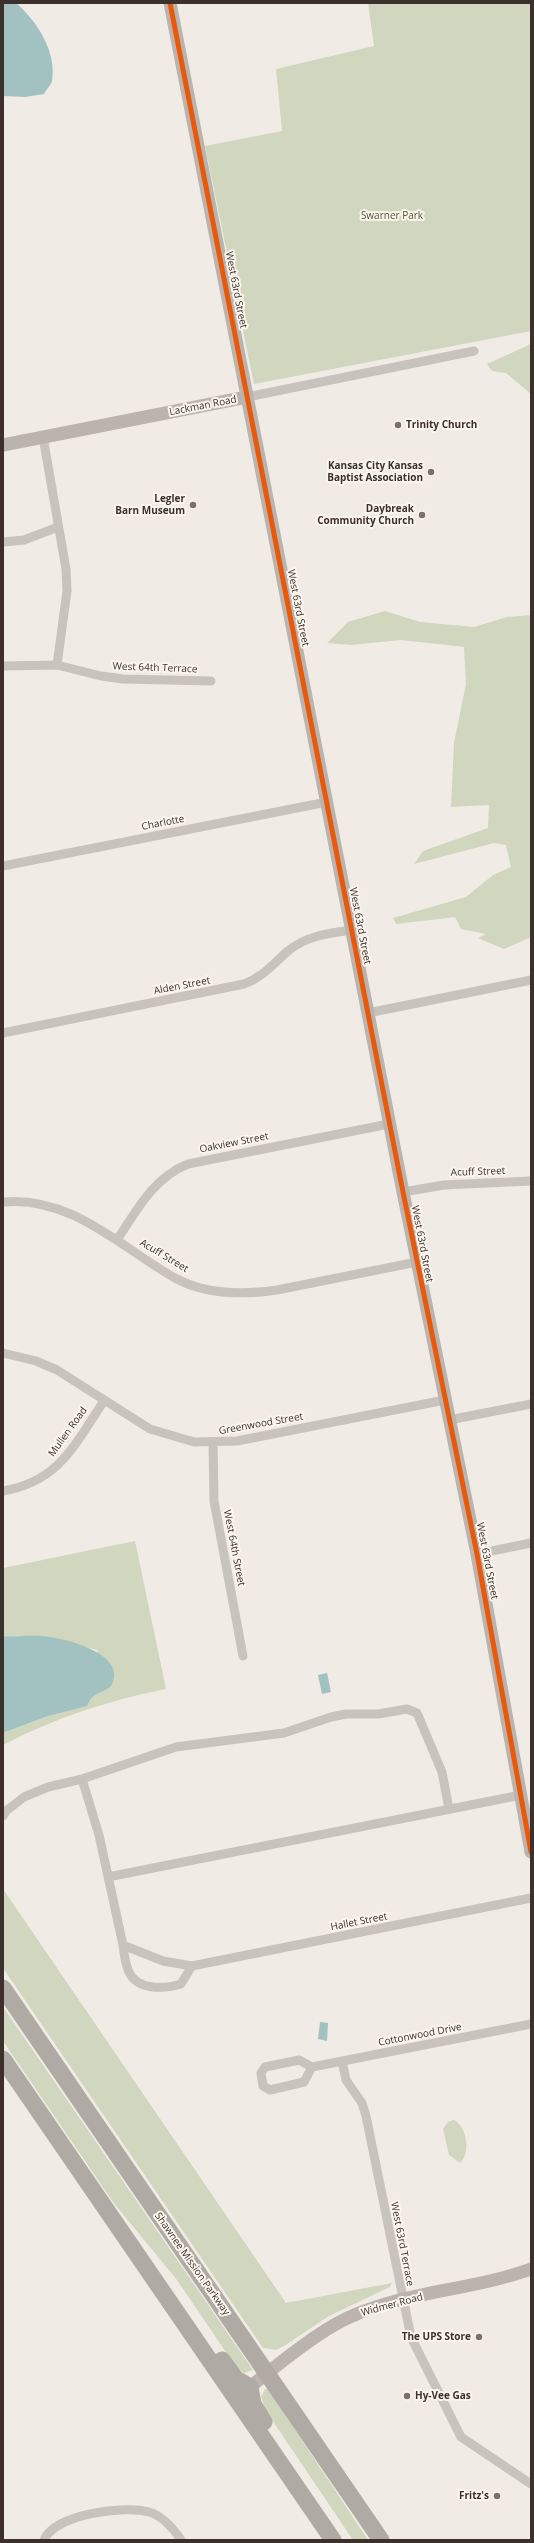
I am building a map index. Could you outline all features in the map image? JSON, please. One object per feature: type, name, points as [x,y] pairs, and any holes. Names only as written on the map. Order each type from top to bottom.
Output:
[{"type":"highway","name":"Shawnee Mission Parkway","points":[[3,1988],[381,2540]]},
{"type":"highway","points":[[3,2058],[333,2540]]},
{"type":"highway","points":[[144,2264],[205,2336],[236,2379],[250,2387],[253,2404],[284,2450],[320,2521]]},
{"type":"street","name":"West 63rd Street","points":[[170,3],[402,1192],[477,1554],[531,1852]]},
{"type":"street","name":"Lackman Road","points":[[3,445],[474,352]]},
{"type":"street","points":[[42,437],[66,569],[67,591],[57,665]]},
{"type":"street","points":[[3,542],[24,540],[58,527]]},
{"type":"street","name":"West 64th Terrace","points":[[3,666],[57,665],[101,676],[123,679],[211,681]]},
{"type":"street","name":"Charlotte","points":[[3,866],[327,802]]},
{"type":"street","name":"Alden Street","points":[[3,1033],[244,984],[268,971],[289,950],[302,942],[314,937],[352,930]]},
{"type":"street","points":[[368,1013],[531,980]]},
{"type":"street","name":"Oakview Street","points":[[117,1240],[151,1190],[161,1178],[174,1169],[188,1164],[389,1124]]},
{"type":"street","name":"Acuff Street","points":[[402,1192],[444,1185],[531,1181]]},
{"type":"street","name":"Acuff Street","points":[[3,1202],[29,1202],[52,1207],[76,1215],[176,1278],[206,1289],[231,1293],[270,1291],[417,1262]]},
{"type":"street","name":"Greenwood Street","points":[[3,1353],[36,1361],[57,1370],[150,1429],[194,1442],[236,1442],[445,1400]]},
{"type":"street","name":"Mullen Road","points":[[3,1491],[28,1486],[43,1479],[70,1451],[104,1401]]},
{"type":"street","points":[[449,1420],[531,1404]]},
{"type":"street","name":"West 64th Street","points":[[213,1443],[214,1501],[243,1656]]},
{"type":"street","points":[[477,1554],[531,1543]]},
{"type":"street","points":[[3,1816],[6,1811],[24,1797],[48,1787],[82,1778],[176,1747],[284,1733],[331,1717],[346,1714],[378,1714],[407,1708],[417,1713],[434,1750],[442,1772],[449,1810]]},
{"type":"street","points":[[82,1778],[99,1835],[129,1972],[139,1982],[152,1987],[167,1988],[181,1984],[192,1966]]},
{"type":"street","points":[[108,1877],[521,1795]]},
{"type":"street","name":"Hallet Street","points":[[123,1945],[163,1961],[192,1966],[531,1898]]},
{"type":"street","name":"Cottonwood Drive","points":[[312,2067],[304,2082],[270,2090],[263,2086],[261,2073],[265,2068],[299,2060],[312,2067],[531,2024]]},
{"type":"street","name":"West 63rd Terrace","points":[[342,2062],[346,2080],[362,2103],[366,2116],[402,2301],[411,2337],[461,2437],[531,2484]]},
{"type":"street","name":"Widmer Road","points":[[250,2387],[268,2373],[352,2316],[402,2301],[531,2270]]},
{"type":"street","points":[[44,2540],[51,2529],[71,2519],[136,2509],[151,2513],[164,2520],[181,2540]]},
{"type":"green space","name":"Swarner Park","points":[[368,3],[531,3],[531,331],[254,384],[205,146],[282,131],[276,69],[374,46]]},
{"type":"green space","points":[[531,344],[531,394],[506,373],[492,371],[487,364]]},
{"type":"green space","points":[[385,611],[420,622],[474,627],[507,617],[531,615],[531,937],[504,949],[478,938],[486,934],[461,929],[455,917],[396,924],[393,918],[466,897],[493,875],[511,867],[506,845],[494,843],[414,864],[423,851],[488,828],[489,805],[451,807],[454,743],[466,684],[464,647],[401,640],[351,645],[327,643],[348,622]]},
{"type":"green space","points":[[135,1541],[166,1689],[103,1704],[62,1718],[3,1745],[3,1733],[48,1716],[87,1705],[93,1696],[108,1689],[97,1650],[43,1636],[3,1636],[3,1568]]},
{"type":"green space","points":[[3,1889],[286,2303],[392,2283],[390,2287],[329,2316],[276,2350],[263,2348],[3,1968]]},
{"type":"green space","points":[[3,2007],[253,2370],[244,2373],[236,2367],[177,2280],[113,2202],[3,2041]]},
{"type":"green space","points":[[454,2120],[462,2128],[466,2140],[466,2153],[460,2163],[449,2155],[443,2129],[448,2122]]},
{"type":"green space","points":[[265,2389],[268,2389],[368,2540],[353,2540],[266,2411],[261,2397]]},
{"type":"water","points":[[3,3],[16,3],[24,10],[44,38],[53,70],[52,81],[44,94],[25,97],[3,96]]},
{"type":"water","points":[[3,1636],[52,1637],[90,1648],[110,1662],[114,1671],[112,1685],[96,1694],[87,1706],[48,1716],[3,1733]]},
{"type":"water","points":[[327,1673],[331,1692],[322,1694],[318,1675]]},
{"type":"water","points":[[320,2022],[328,2023],[327,2041],[318,2039]]},
{"type":"cycle path","points":[[170,3],[403,1192],[477,1554],[531,1852]]},
{"type":"place","name":"Trinity Church","points":[[398,425]]},
{"type":"place","name":"Kansas City Kansas Baptist Association","points":[[431,472]]},
{"type":"place","name":"Legler Barn Museum","points":[[193,505]]},
{"type":"place","name":"Daybreak Community Church","points":[[422,515]]},
{"type":"place","name":"The UPS Store","points":[[479,2337]]},
{"type":"place","name":"Hy-Vee Gas","points":[[407,2396]]},
{"type":"place","name":"Fritz's","points":[[497,2496]]}]
